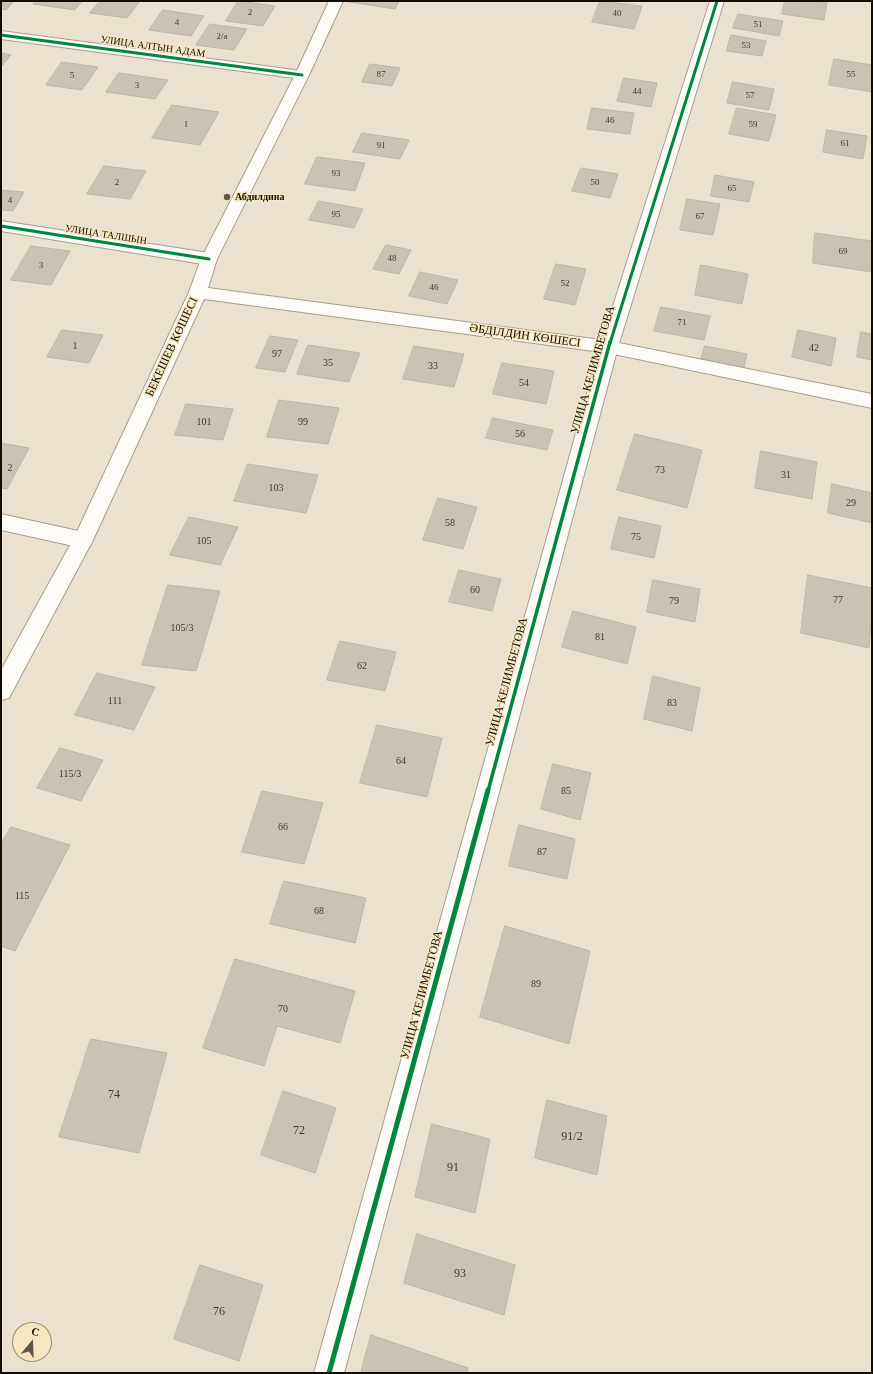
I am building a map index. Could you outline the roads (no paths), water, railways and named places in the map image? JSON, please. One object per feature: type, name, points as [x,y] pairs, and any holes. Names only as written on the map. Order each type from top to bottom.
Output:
[{"type":"street","name":"БЕКЕШЕВ КӨШЕСІ","points":[[1,691],[83,540],[198,292],[209,259],[302,75],[336,1]]},
{"type":"street","name":"УЛИЦА КЕЛИМБЕТОВА","points":[[329,1373],[609,347],[717,1]]},
{"type":"street","name":"УЛИЦА АЛТЫН АДАМ","points":[[1,35],[302,75]]},
{"type":"street","name":"УЛИЦА ТАЛШЫН","points":[[1,226],[209,259]]},
{"type":"street","name":"ӘБДІЛДИН КӨШЕСІ","points":[[198,292],[609,347],[872,401]]},
{"type":"street","points":[[1,522],[83,540]]},
{"type":"place","name":"Абдилдина","points":[[227,197]]}]
